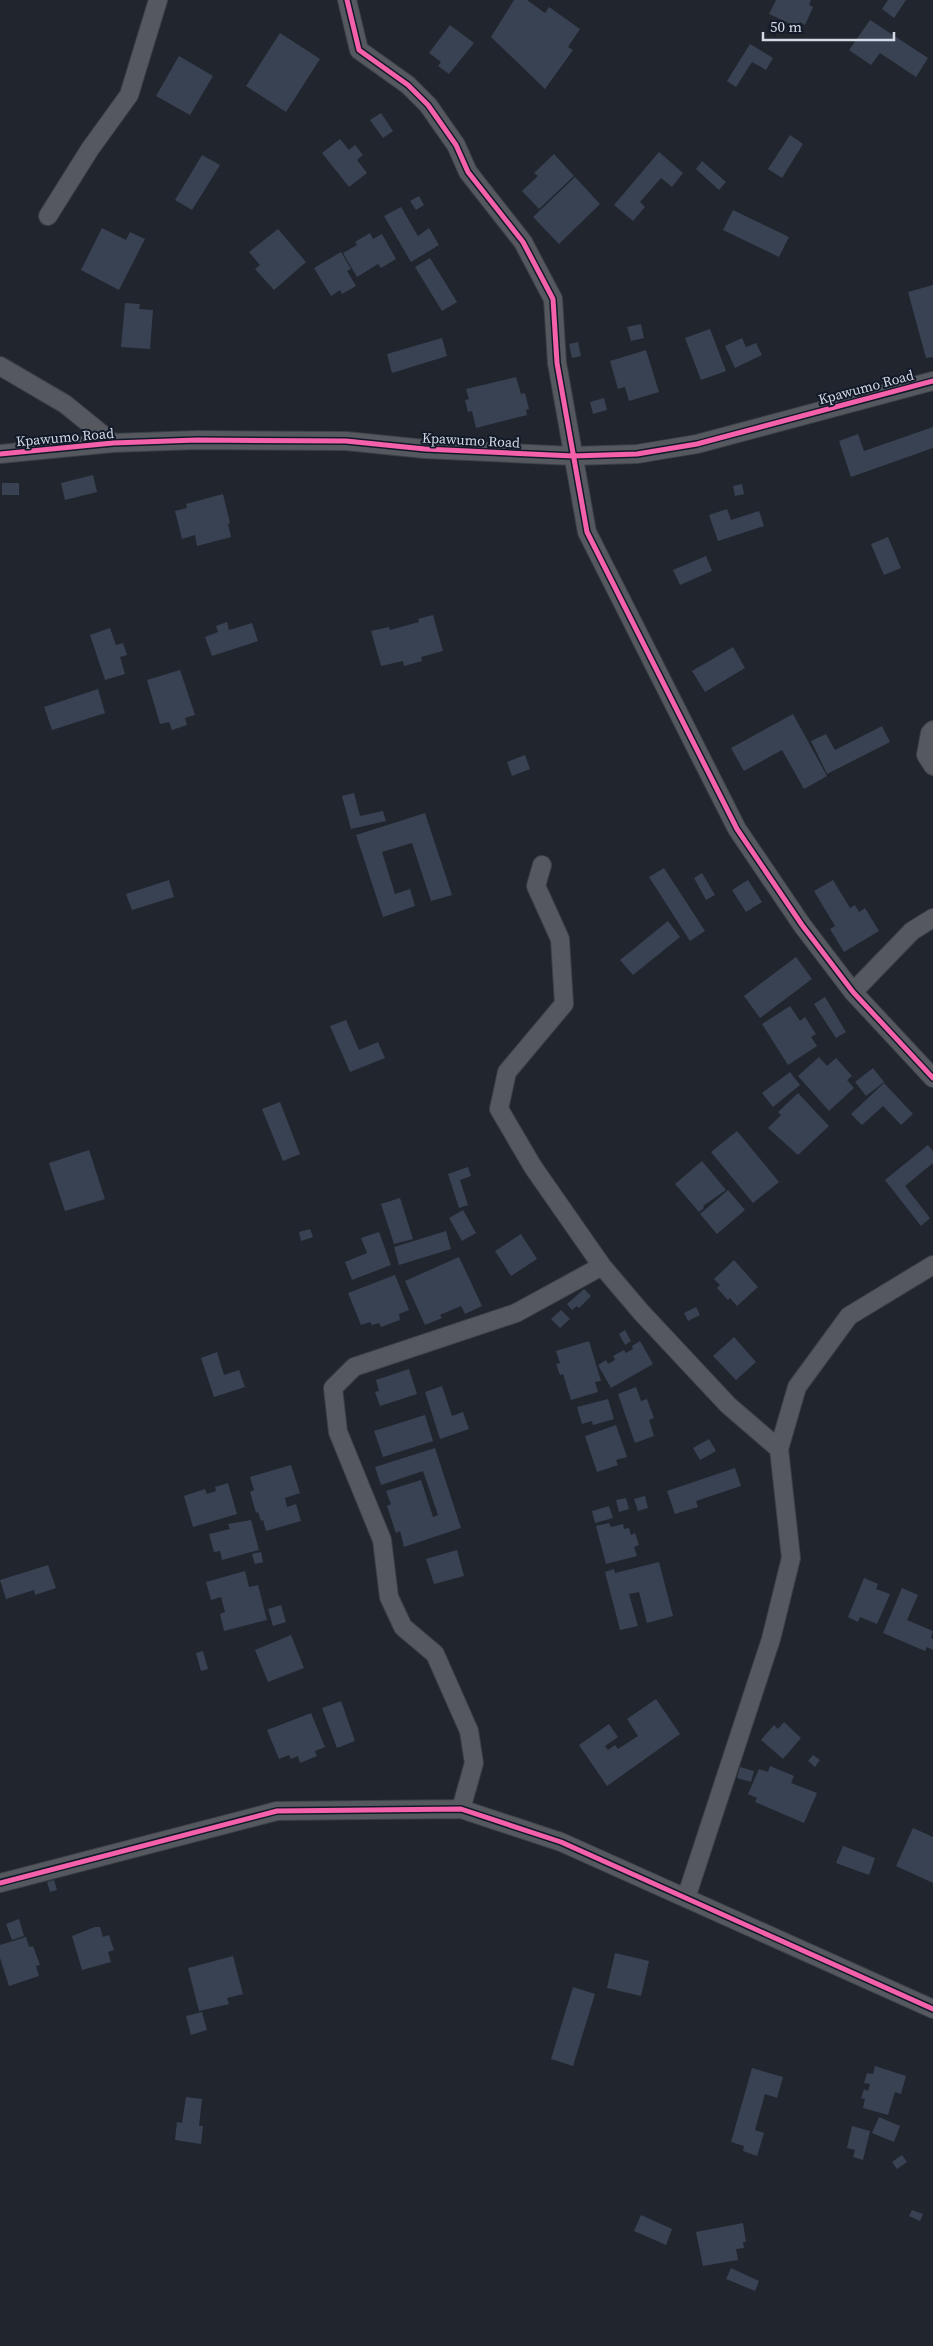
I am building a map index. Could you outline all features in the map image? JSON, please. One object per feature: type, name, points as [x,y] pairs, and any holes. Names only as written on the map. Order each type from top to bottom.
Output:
[{"type":"street","points":[[48,216],[90,149],[129,95],[158,0]]},
{"type":"street","points":[[347,0],[359,50],[408,86],[428,105],[456,145],[468,172],[523,242],[553,299],[557,363],[587,532],[737,828],[802,925],[853,992],[933,1078]]},
{"type":"street","points":[[0,366],[65,404],[113,444]]},
{"type":"street","name":"Kpawumo Road","points":[[0,454],[113,444],[197,440],[346,441],[425,449],[573,456],[637,454],[697,444],[933,381]]},
{"type":"street","points":[[933,730],[930,733],[926,755],[933,766]]},
{"type":"street","points":[[542,865],[536,886],[560,939],[564,1004],[507,1072],[499,1109],[533,1167],[602,1266],[641,1312],[728,1405],[780,1449]]},
{"type":"street","points":[[853,992],[912,931],[933,918]]},
{"type":"street","points":[[461,1810],[474,1763],[469,1731],[435,1654],[404,1627],[389,1598],[382,1540],[338,1432],[333,1388],[354,1367],[516,1313],[602,1266]]},
{"type":"street","points":[[686,1898],[771,1639],[791,1558],[780,1449],[797,1387],[849,1316],[933,1266]]},
{"type":"street","points":[[4,1878],[277,1811],[461,1810],[561,1842],[933,2009]]},
{"type":"building","points":[[514,0],[527,0],[545,13],[549,7],[580,29],[568,47],[573,50],[545,89],[491,37]]},
{"type":"building","points":[[776,0],[811,0],[809,5],[813,7],[805,25],[800,22],[797,27],[769,14]]},
{"type":"building","points":[[888,0],[906,0],[894,18],[882,9]]},
{"type":"building","points":[[870,20],[928,58],[916,77],[880,53],[871,65],[849,50]]},
{"type":"building","points":[[450,25],[474,43],[449,74],[438,66],[441,62],[429,53]]},
{"type":"building","points":[[280,33],[320,59],[286,112],[246,86]]},
{"type":"building","points":[[750,44],[773,58],[766,70],[752,62],[736,87],[727,81]]},
{"type":"building","points":[[179,56],[213,76],[190,115],[156,96]]},
{"type":"building","points":[[381,113],[393,131],[383,138],[370,120]]},
{"type":"building","points":[[790,135],[803,144],[782,178],[768,169]]},
{"type":"building","points":[[340,139],[349,150],[355,145],[363,155],[357,160],[367,173],[349,187],[322,153]]},
{"type":"building","points":[[659,152],[683,173],[672,187],[661,178],[640,202],[645,207],[633,221],[614,205]]},
{"type":"building","points":[[554,154],[574,176],[539,209],[522,191],[538,176],[534,173]]},
{"type":"building","points":[[202,155],[220,165],[192,210],[175,200]]},
{"type":"building","points":[[702,161],[726,182],[719,190],[696,169]]},
{"type":"building","points":[[575,177],[600,204],[559,244],[533,217]]},
{"type":"building","points":[[419,196],[424,205],[416,210],[410,201]]},
{"type":"building","points":[[401,207],[418,236],[429,228],[439,245],[411,262],[384,216]]},
{"type":"building","points":[[733,210],[789,237],[779,257],[723,230]]},
{"type":"building","points":[[102,228],[126,240],[130,232],[145,239],[119,290],[81,270]]},
{"type":"building","points":[[278,229],[306,262],[274,290],[255,269],[260,265],[249,252]]},
{"type":"building","points":[[370,233],[373,239],[382,234],[396,259],[381,268],[378,264],[357,277],[343,253],[357,245],[355,242]]},
{"type":"building","points":[[341,252],[351,269],[347,271],[356,286],[342,294],[340,290],[331,296],[314,268]]},
{"type":"building","points":[[430,258],[457,302],[442,311],[415,267]]},
{"type":"building","points":[[933,285],[933,357],[926,358],[908,292]]},
{"type":"building","points":[[125,303],[140,304],[139,309],[153,310],[150,349],[121,347]]},
{"type":"building","points":[[641,324],[644,338],[631,341],[627,327]]},
{"type":"building","points":[[710,329],[726,371],[701,380],[685,338]]},
{"type":"building","points":[[442,338],[447,356],[392,373],[387,354]]},
{"type":"building","points":[[742,338],[746,347],[756,343],[762,355],[735,368],[725,346]]},
{"type":"building","points":[[578,342],[581,356],[572,358],[569,344]]},
{"type":"building","points":[[646,350],[659,392],[629,401],[625,387],[618,389],[610,361]]},
{"type":"building","points":[[516,377],[521,394],[525,393],[529,409],[526,410],[527,415],[476,428],[472,411],[468,412],[465,400],[469,399],[466,389]]},
{"type":"building","points":[[604,398],[607,410],[593,414],[590,402]]},
{"type":"building","points":[[933,427],[933,448],[851,477],[839,441],[858,434],[864,451]]},
{"type":"building","points":[[93,475],[97,492],[65,500],[61,483]]},
{"type":"building","points":[[2,483],[19,483],[19,495],[2,495]]},
{"type":"building","points":[[742,484],[744,494],[735,496],[733,486]]},
{"type":"building","points":[[223,494],[230,523],[228,524],[231,537],[197,546],[195,535],[182,539],[175,511],[187,508],[186,504]]},
{"type":"building","points":[[727,509],[731,520],[759,511],[764,526],[718,541],[709,515]]},
{"type":"building","points":[[888,537],[901,568],[884,575],[871,544]]},
{"type":"building","points":[[706,556],[712,571],[680,585],[673,570]]},
{"type":"building","points":[[433,615],[443,651],[421,657],[422,661],[404,666],[403,661],[381,666],[371,631],[389,627],[390,630],[419,622],[418,619]]},
{"type":"building","points":[[227,622],[229,630],[252,623],[258,641],[212,656],[205,637],[218,632],[216,626]]},
{"type":"building","points":[[110,628],[116,645],[123,643],[127,655],[120,657],[125,674],[105,680],[90,635]]},
{"type":"building","points":[[733,647],[745,668],[705,692],[692,671]]},
{"type":"building","points":[[180,670],[195,715],[185,718],[187,725],[172,730],[169,722],[160,724],[147,680]]},
{"type":"building","points":[[98,689],[105,713],[52,730],[44,707]]},
{"type":"building","points":[[793,714],[827,776],[804,789],[782,750],[744,771],[731,748]]},
{"type":"building","points":[[882,726],[890,742],[827,774],[811,741],[826,734],[835,750]]},
{"type":"building","points":[[525,755],[530,769],[512,776],[507,762]]},
{"type":"building","points":[[354,793],[360,816],[383,811],[386,821],[351,829],[342,796]]},
{"type":"building","points":[[425,813],[452,895],[431,901],[412,843],[382,852],[395,894],[410,889],[415,906],[383,917],[356,835]]},
{"type":"building","points":[[664,868],[705,931],[690,941],[649,877]]},
{"type":"building","points":[[702,873],[715,895],[706,900],[694,878]]},
{"type":"building","points":[[169,880],[174,897],[132,910],[126,894]]},
{"type":"building","points":[[748,880],[762,902],[746,912],[732,890]]},
{"type":"building","points":[[833,880],[850,908],[855,905],[859,912],[865,908],[879,931],[844,952],[830,929],[835,926],[814,891]]},
{"type":"building","points":[[668,921],[680,937],[633,975],[620,960]]},
{"type":"building","points":[[796,957],[812,979],[760,1018],[744,996]]},
{"type":"building","points":[[825,997],[846,1032],[836,1038],[814,1004]]},
{"type":"building","points":[[790,1006],[800,1021],[805,1017],[816,1034],[811,1037],[817,1046],[788,1065],[762,1024]]},
{"type":"building","points":[[346,1020],[359,1050],[378,1042],[385,1058],[350,1072],[330,1026]]},
{"type":"building","points":[[819,1057],[827,1066],[836,1058],[852,1076],[847,1080],[854,1088],[829,1111],[798,1076]]},
{"type":"building","points":[[873,1068],[884,1082],[866,1096],[855,1082]]},
{"type":"building","points":[[790,1072],[800,1085],[773,1107],[762,1093]]},
{"type":"building","points":[[884,1083],[913,1114],[901,1125],[883,1106],[862,1125],[851,1114]]},
{"type":"building","points":[[798,1093],[829,1126],[798,1155],[768,1128],[781,1115],[778,1112]]},
{"type":"building","points":[[280,1102],[300,1154],[283,1161],[262,1109]]},
{"type":"building","points":[[737,1131],[779,1182],[753,1203],[711,1152]]},
{"type":"building","points":[[928,1145],[933,1151],[933,1163],[905,1186],[930,1218],[921,1226],[885,1180]]},
{"type":"building","points":[[89,1150],[105,1199],[65,1211],[49,1163]]},
{"type":"building","points":[[702,1161],[726,1190],[703,1206],[704,1208],[699,1212],[675,1184]]},
{"type":"building","points":[[468,1167],[471,1176],[460,1180],[468,1205],[459,1208],[448,1174]]},
{"type":"building","points":[[728,1190],[745,1210],[717,1234],[700,1214]]},
{"type":"building","points":[[400,1198],[413,1239],[394,1244],[381,1204]]},
{"type":"building","points":[[463,1210],[476,1233],[462,1241],[449,1218]]},
{"type":"building","points":[[310,1229],[313,1237],[301,1241],[299,1232]]},
{"type":"building","points":[[446,1231],[451,1249],[399,1265],[394,1247]]},
{"type":"building","points":[[379,1232],[391,1265],[352,1280],[345,1262],[367,1253],[361,1238]]},
{"type":"building","points":[[521,1234],[537,1259],[511,1276],[495,1251]]},
{"type":"building","points":[[459,1257],[482,1306],[465,1314],[461,1306],[440,1315],[442,1318],[425,1325],[405,1281]]},
{"type":"building","points":[[734,1260],[758,1287],[737,1306],[730,1298],[728,1300],[717,1288],[720,1285],[714,1279]]},
{"type":"building","points":[[395,1275],[409,1310],[399,1314],[400,1320],[381,1327],[379,1323],[372,1325],[370,1322],[361,1325],[348,1293]]},
{"type":"building","points":[[584,1289],[591,1296],[579,1308],[577,1306],[572,1310],[567,1304]]},
{"type":"building","points":[[696,1307],[700,1315],[688,1321],[684,1313]]},
{"type":"building","points":[[561,1310],[570,1319],[560,1328],[551,1319]]},
{"type":"building","points":[[625,1330],[631,1341],[625,1345],[619,1334]]},
{"type":"building","points":[[734,1337],[756,1362],[736,1380],[713,1356]]},
{"type":"building","points":[[589,1341],[601,1381],[595,1382],[598,1392],[571,1400],[563,1374],[560,1375],[556,1364],[560,1363],[556,1351]]},
{"type":"building","points":[[640,1341],[653,1364],[611,1388],[598,1365],[606,1360],[608,1364],[615,1360],[613,1356],[624,1350],[626,1353],[633,1349],[632,1346]]},
{"type":"building","points":[[217,1352],[224,1375],[239,1370],[245,1387],[214,1397],[201,1358]]},
{"type":"building","points":[[409,1369],[417,1394],[380,1406],[375,1392],[379,1391],[376,1380]]},
{"type":"building","points":[[442,1386],[452,1416],[463,1412],[469,1429],[440,1439],[425,1392]]},
{"type":"building","points":[[636,1387],[641,1401],[647,1399],[654,1418],[649,1420],[654,1436],[635,1443],[618,1394]]},
{"type":"building","points":[[608,1399],[614,1419],[593,1425],[592,1421],[582,1424],[577,1407]]},
{"type":"building","points":[[425,1415],[433,1441],[383,1457],[374,1431]]},
{"type":"building","points":[[616,1425],[627,1457],[616,1460],[618,1465],[597,1472],[585,1436]]},
{"type":"building","points":[[709,1439],[716,1451],[700,1460],[693,1448]]},
{"type":"building","points":[[435,1448],[461,1528],[404,1547],[400,1531],[396,1533],[387,1506],[391,1504],[386,1491],[421,1480],[433,1517],[438,1515],[423,1471],[381,1485],[375,1467]]},
{"type":"building","points":[[291,1465],[300,1493],[285,1498],[287,1507],[296,1504],[301,1521],[266,1531],[263,1520],[261,1521],[258,1512],[256,1513],[250,1492],[254,1490],[250,1477]]},
{"type":"building","points":[[735,1468],[741,1486],[696,1501],[698,1507],[675,1514],[667,1491]]},
{"type":"building","points":[[228,1483],[237,1514],[193,1527],[184,1496],[205,1489],[207,1494],[216,1491],[215,1487]]},
{"type":"building","points":[[645,1496],[648,1508],[638,1511],[634,1499]]},
{"type":"building","points":[[626,1498],[629,1509],[619,1512],[616,1500]]},
{"type":"building","points":[[609,1506],[613,1518],[595,1523],[592,1511]]},
{"type":"building","points":[[251,1520],[259,1550],[222,1560],[220,1551],[214,1552],[209,1534],[230,1529],[228,1524]]},
{"type":"building","points":[[609,1523],[611,1527],[623,1524],[624,1529],[629,1528],[631,1535],[635,1533],[639,1545],[634,1547],[637,1556],[606,1564],[596,1526]]},
{"type":"building","points":[[457,1550],[464,1576],[434,1584],[426,1559]]},
{"type":"building","points":[[261,1552],[263,1562],[255,1564],[252,1554]]},
{"type":"building","points":[[659,1562],[673,1616],[647,1623],[639,1592],[629,1594],[638,1626],[620,1630],[605,1572],[614,1569],[615,1573]]},
{"type":"building","points":[[48,1565],[56,1588],[35,1595],[34,1590],[6,1599],[0,1580]]},
{"type":"building","points":[[245,1571],[249,1587],[258,1585],[267,1620],[224,1631],[220,1614],[225,1612],[221,1597],[211,1600],[206,1582]]},
{"type":"building","points":[[864,1578],[878,1584],[876,1589],[890,1594],[877,1624],[860,1617],[858,1622],[848,1617]]},
{"type":"building","points":[[902,1588],[918,1595],[907,1620],[933,1631],[931,1638],[933,1639],[933,1650],[927,1647],[925,1651],[883,1633]]},
{"type":"building","points":[[281,1605],[286,1622],[273,1626],[268,1609]]},
{"type":"building","points":[[291,1635],[304,1668],[268,1682],[255,1650]]},
{"type":"building","points":[[203,1651],[208,1669],[201,1671],[196,1653]]},
{"type":"building","points":[[656,1699],[680,1734],[607,1786],[579,1745],[609,1724],[618,1737],[605,1746],[608,1750],[615,1745],[618,1749],[638,1736],[627,1719]]},
{"type":"building","points":[[341,1701],[355,1741],[337,1748],[322,1708]]},
{"type":"building","points":[[311,1713],[325,1747],[315,1751],[317,1756],[300,1763],[298,1756],[291,1759],[289,1755],[279,1759],[267,1730]]},
{"type":"building","points":[[784,1722],[801,1738],[783,1759],[761,1740],[774,1725],[778,1729]]},
{"type":"building","points":[[813,1755],[820,1760],[815,1767],[808,1761]]},
{"type":"building","points":[[770,1766],[794,1776],[791,1783],[817,1793],[804,1823],[755,1802],[757,1798],[748,1794],[759,1769],[768,1772]]},
{"type":"building","points":[[740,1767],[754,1771],[751,1782],[737,1778]]},
{"type":"building","points":[[913,1828],[933,1837],[933,1883],[896,1866]]},
{"type":"building","points":[[843,1846],[875,1858],[869,1875],[836,1863]]},
{"type":"building","points":[[54,1880],[57,1890],[50,1892],[47,1882]]},
{"type":"building","points":[[19,1919],[24,1936],[12,1940],[6,1924]]},
{"type":"building","points":[[95,1927],[100,1927],[103,1937],[109,1935],[114,1950],[108,1952],[111,1962],[82,1970],[72,1936]]},
{"type":"building","points":[[26,1937],[29,1947],[33,1946],[40,1965],[36,1966],[39,1976],[9,1986],[0,1958],[0,1945]]},
{"type":"building","points":[[615,1953],[649,1961],[641,1996],[607,1988]]},
{"type":"building","points":[[233,1956],[243,1994],[227,1998],[229,2004],[199,2011],[188,1968]]},
{"type":"building","points":[[573,1987],[595,1994],[573,2066],[551,2059]]},
{"type":"building","points":[[202,2012],[207,2030],[191,2035],[186,2016]]},
{"type":"building","points":[[875,2066],[906,2076],[901,2094],[895,2092],[888,2115],[863,2108],[865,2099],[861,2098],[864,2089],[868,2091],[870,2084],[864,2083],[867,2073],[873,2074]]},
{"type":"building","points":[[752,2068],[783,2077],[777,2098],[765,2094],[755,2130],[764,2133],[757,2156],[743,2151],[744,2146],[731,2142]]},
{"type":"building","points":[[186,2097],[202,2099],[199,2126],[203,2126],[201,2144],[175,2140],[177,2122],[182,2123]]},
{"type":"building","points":[[879,2117],[900,2126],[894,2142],[872,2133]]},
{"type":"building","points":[[852,2126],[870,2131],[863,2160],[853,2157],[855,2150],[847,2148]]},
{"type":"building","points":[[902,2155],[907,2162],[897,2169],[892,2162]]},
{"type":"building","points":[[912,2210],[923,2214],[920,2221],[909,2216]]},
{"type":"building","points":[[641,2215],[672,2229],[666,2245],[634,2231]]},
{"type":"building","points":[[743,2223],[746,2242],[743,2242],[744,2248],[736,2249],[738,2260],[703,2266],[696,2232]]},
{"type":"building","points":[[731,2268],[759,2281],[755,2291],[726,2279]]},
{"type":"cycle path","points":[[347,0],[359,50],[408,85],[428,105],[456,145],[468,172],[523,242],[553,299],[557,363],[587,532],[737,829],[802,925],[853,992],[933,1078]]},
{"type":"cycle path","points":[[0,454],[113,443],[197,440],[346,441],[425,449],[573,456],[637,454],[697,444],[933,381]]},
{"type":"cycle path","points":[[0,1883],[277,1811],[461,1809],[561,1842],[933,2009]]}]
